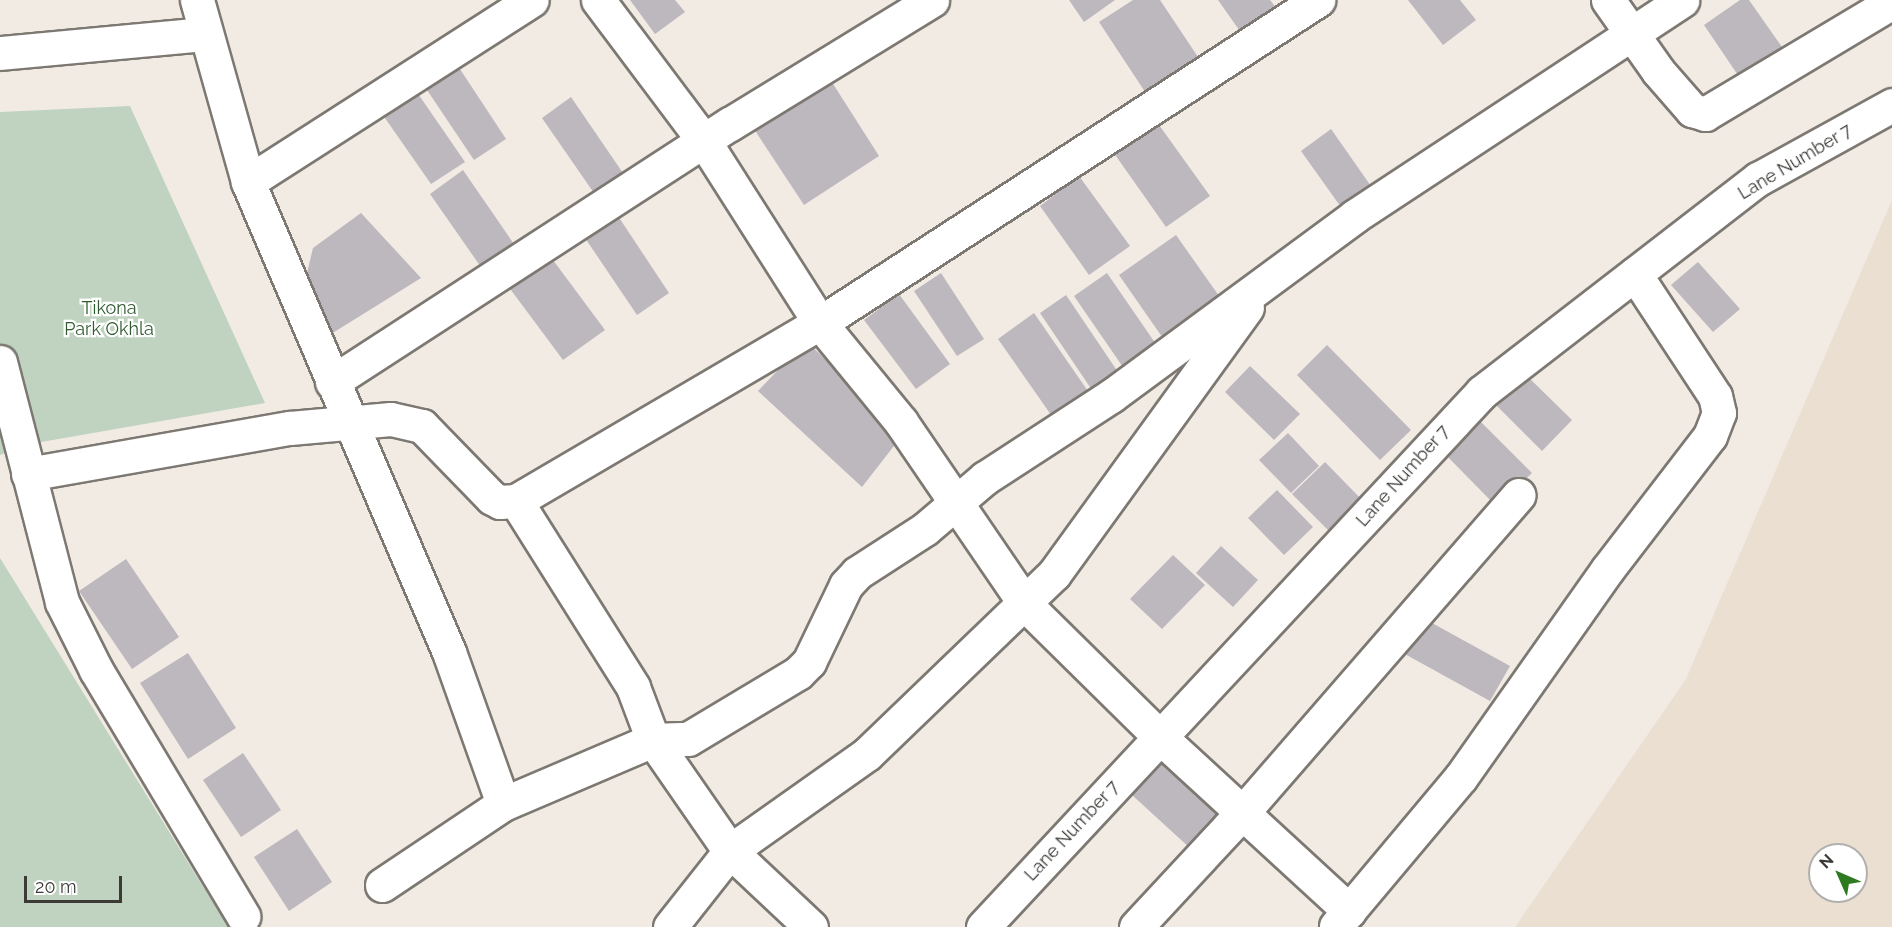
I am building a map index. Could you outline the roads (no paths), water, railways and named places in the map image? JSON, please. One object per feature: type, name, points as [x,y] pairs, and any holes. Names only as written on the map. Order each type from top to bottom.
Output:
[{"type":"street","points":[[197,0],[204,34],[248,182],[449,652],[503,804]]},
{"type":"street","points":[[248,182],[532,0]]},
{"type":"street","points":[[598,0],[704,141],[820,323],[901,422],[1025,604],[1160,737],[1243,812],[1342,919],[1461,777],[1714,426],[1719,413],[1715,396],[1635,274]]},
{"type":"street","points":[[332,382],[704,141],[932,0]]},
{"type":"street","points":[[27,474],[349,420],[391,419],[422,426],[492,498],[508,503],[516,501],[820,323],[1318,0]]},
{"type":"street","points":[[1608,0],[1631,35],[1692,110],[1705,114],[1892,2]]},
{"type":"street","points":[[382,885],[503,804],[653,740],[688,739],[798,673],[809,662],[846,585],[956,503],[985,478],[1111,396],[1265,281],[1500,117],[1631,35],[1682,0]]},
{"type":"street","points":[[0,53],[204,34]]},
{"type":"street","name":"Lane Number 7","points":[[983,927],[1459,415],[1499,378],[1758,179],[1892,105]]},
{"type":"street","points":[[670,927],[730,851],[867,754],[1054,574],[1265,281]]},
{"type":"street","points":[[0,362],[27,474],[62,602],[96,669],[243,916]]},
{"type":"street","points":[[1136,927],[1243,812],[1519,495]]},
{"type":"street","points":[[516,501],[633,687],[653,740],[730,851],[811,927]]},
{"type":"park label","name":"Tikona Park Okhla","points":[[109,319]]}]
